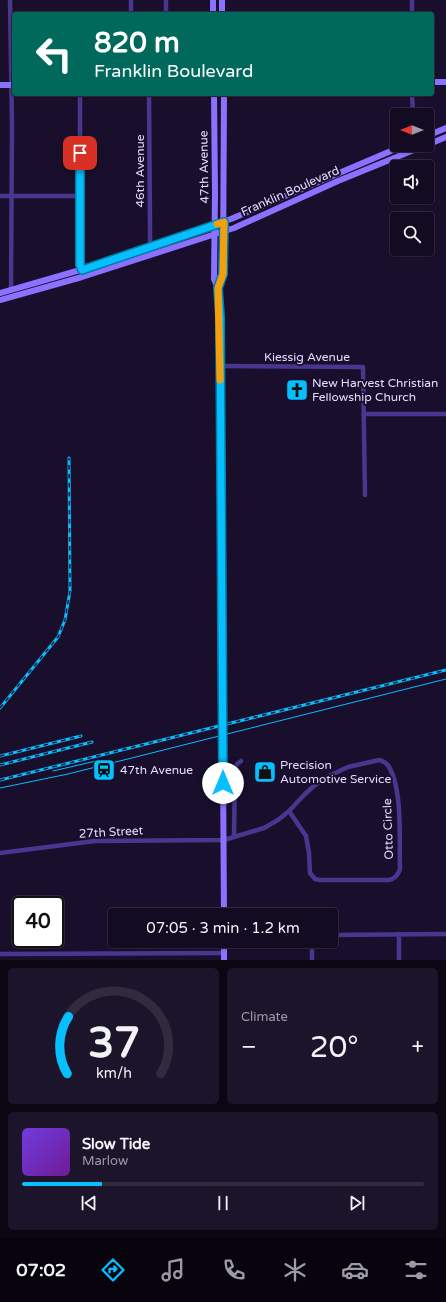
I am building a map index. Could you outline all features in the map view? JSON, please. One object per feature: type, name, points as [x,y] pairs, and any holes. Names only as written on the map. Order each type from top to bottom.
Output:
[{"type":"main road","points":[[213,0],[213,12]]},
{"type":"main road","points":[[222,0],[222,12]]},
{"type":"main road","points":[[434,82],[446,82]]},
{"type":"main road","points":[[0,85],[12,85]]},
{"type":"main road","name":"47th Avenue","points":[[214,96],[214,279],[218,288]]},
{"type":"main road","name":"47th Avenue","points":[[224,96],[223,274],[218,288],[220,366],[224,908]]},
{"type":"main road","points":[[434,133],[446,128]]},
{"type":"main road","name":"Franklin Boulevard","points":[[434,142],[446,138]]},
{"type":"main road","name":"Franklin Boulevard","points":[[0,293],[82,270],[224,222],[390,151]]},
{"type":"main road","name":"Franklin Boulevard","points":[[0,300],[102,270],[234,228],[377,164],[409,152]]},
{"type":"main road","points":[[54,278],[66,279],[92,270],[102,270],[131,258],[138,252]]},
{"type":"main road","points":[[224,948],[224,960]]},
{"type":"street","points":[[10,0],[12,85],[11,290]]},
{"type":"street","points":[[131,0],[131,12]]},
{"type":"street","points":[[166,0],[166,12]]},
{"type":"street","points":[[412,0],[412,12]]},
{"type":"street","points":[[80,96],[80,265],[82,270]]},
{"type":"street","name":"46th Avenue","points":[[149,96],[150,241],[152,247]]},
{"type":"street","points":[[412,96],[413,108]]},
{"type":"street","points":[[0,196],[80,196]]},
{"type":"street","name":"Kiessig Avenue","points":[[220,366],[363,367],[365,495]]},
{"type":"street","points":[[364,414],[446,414]]},
{"type":"street","name":"Otto Circle","points":[[224,840],[270,825],[289,811],[305,794],[331,775],[348,767],[374,760],[383,761],[389,766],[393,775],[397,794],[400,869],[398,874],[389,880],[315,879],[310,873],[306,836],[289,811]]},
{"type":"street","points":[[234,837],[235,769],[237,764],[241,761]]},
{"type":"street","name":"27th Street","points":[[0,853],[95,841],[224,840]]},
{"type":"street","points":[[399,934],[399,960]]},
{"type":"street","points":[[338,935],[446,934]]},
{"type":"street","points":[[312,948],[312,960]]},
{"type":"street","points":[[0,954],[224,953]]},
{"type":"street","points":[[96,954],[96,960]]},
{"type":"tram line","points":[[0,788],[68,774],[446,679]]},
{"type":"tram line","points":[[53,771],[96,761]]},
{"type":"railway","points":[[0,708],[58,637],[65,620],[70,591],[69,458]]},
{"type":"railway","points":[[0,780],[446,670]]},
{"type":"railway","points":[[0,756],[81,736]]},
{"type":"railway","points":[[0,765],[92,742]]},
{"type":"slow traffic","points":[[217,224],[224,222],[223,274],[218,288],[220,316],[220,380]]},
{"type":"place","name":"New Harvest Christian Fellowship Church","points":[[297,390]]},
{"type":"place","name":"47th Avenue","points":[[104,770]]},
{"type":"place","name":"Precision Automotive Service","points":[[265,772]]},
{"type":"route","points":[[80,153],[80,265],[82,270],[224,222],[223,274],[218,288],[220,316],[222,497],[223,783]]}]
